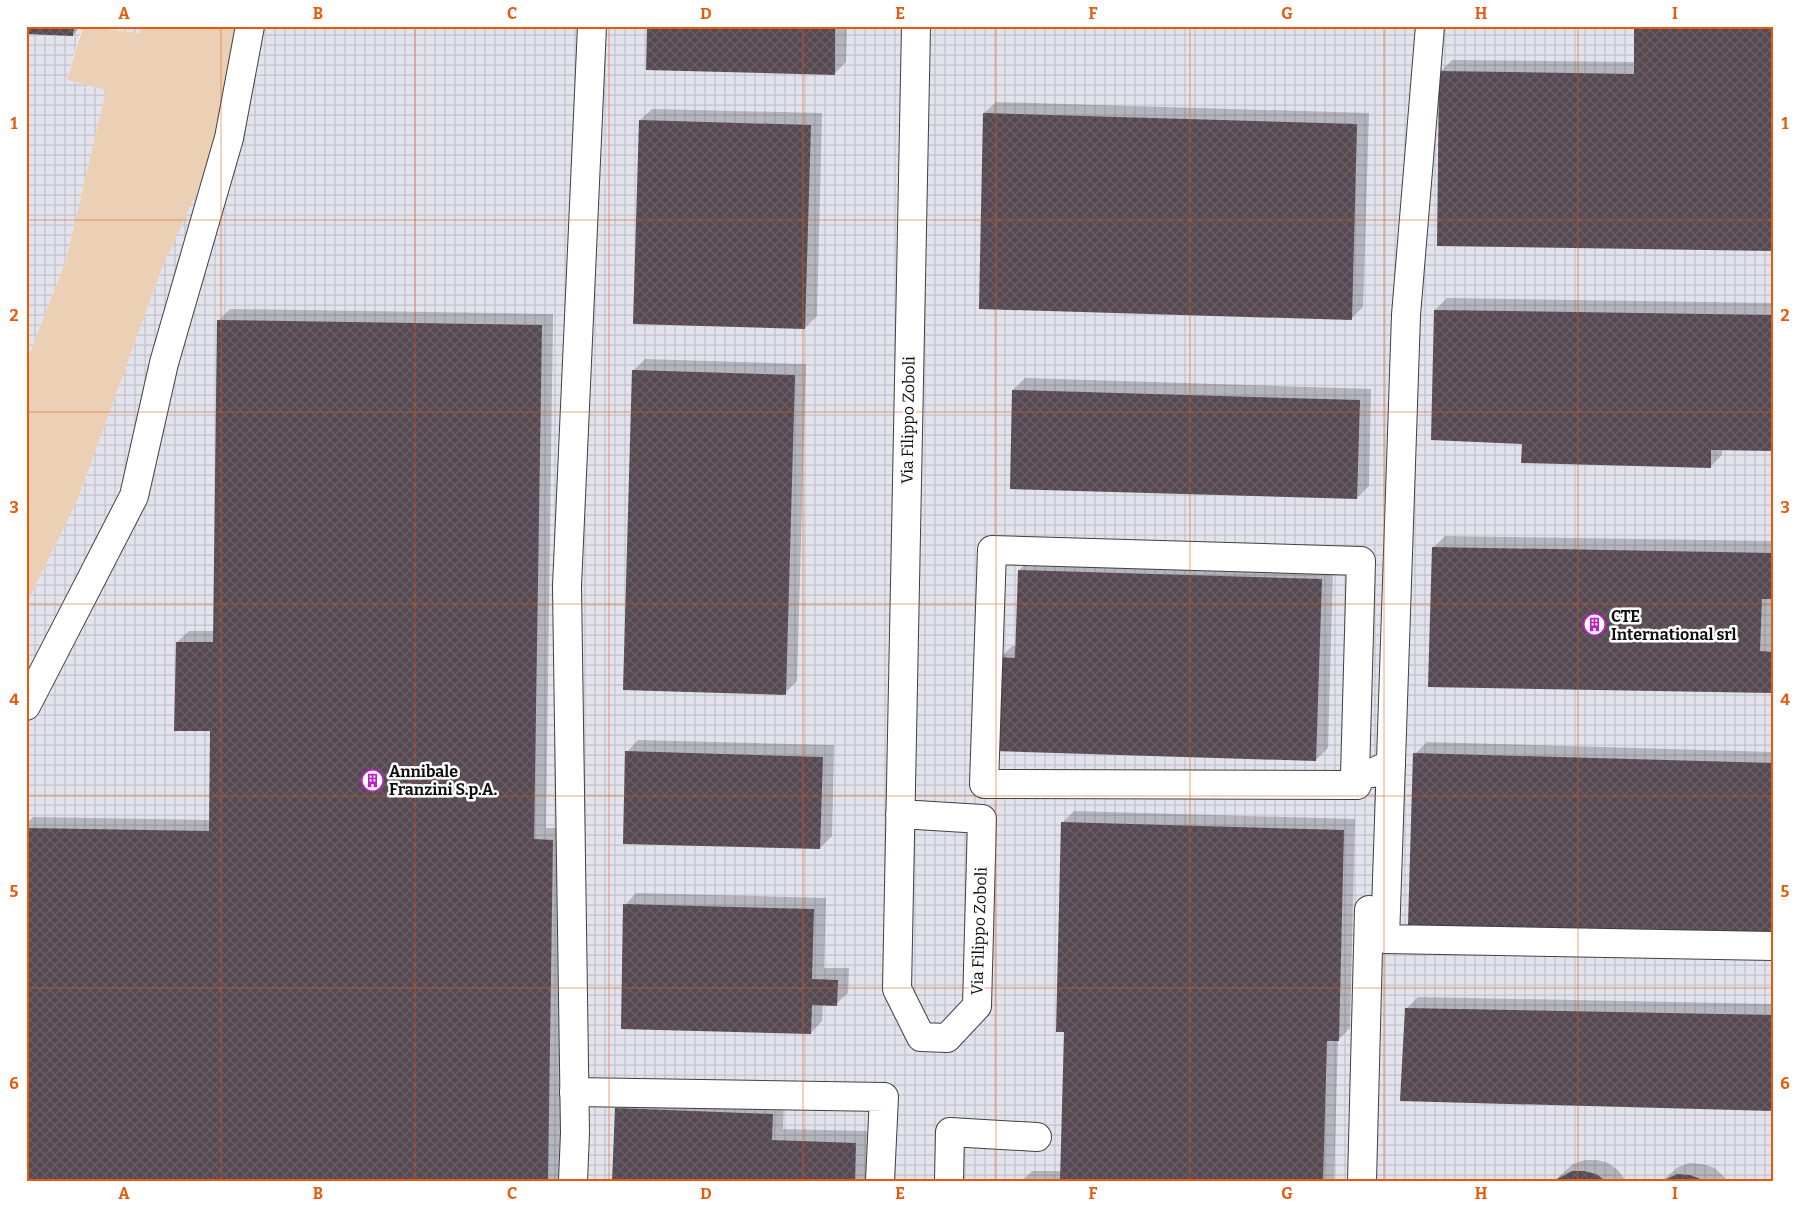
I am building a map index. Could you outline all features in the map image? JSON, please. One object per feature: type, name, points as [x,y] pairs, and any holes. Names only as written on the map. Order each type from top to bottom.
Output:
[{"type":"street","points":[[26,706],[134,496],[164,363],[229,138],[250,26]]},
{"type":"street","points":[[573,1181],[574,1092],[567,586],[592,26]]},
{"type":"street","name":"Via Filippo Zoboli","points":[[900,814],[982,819],[977,1006],[947,1038],[921,1037],[896,989],[916,26]]},
{"type":"street","points":[[1362,1181],[1373,771],[1406,315],[1430,26]]},
{"type":"street","points":[[1373,771],[1357,785],[984,784],[992,550],[1361,561],[1385,939],[1773,946]]},
{"type":"street","points":[[574,1092],[884,1097],[880,1181]]},
{"type":"street","points":[[950,1181],[950,1132],[1037,1137]]},
{"type":"shaded area","points":[[26,26],[141,26],[140,33],[82,27],[67,80],[106,90],[66,260],[26,363]]},
{"type":"shaded area","points":[[141,26],[241,26],[218,146],[162,268],[78,499],[26,605],[26,363],[66,260],[106,90],[67,80],[83,27],[140,33]]},
{"type":"shaded area","points":[[241,26],[1773,26],[1773,1181],[26,1181],[26,605],[78,499],[162,268],[180,228]]},
{"type":"building","points":[[26,26],[74,26],[73,36],[26,34]]},
{"type":"building","points":[[647,26],[835,26],[835,75],[646,70]]},
{"type":"building","points":[[1634,26],[1773,26],[1773,251],[1437,246],[1439,71],[1634,74]]},
{"type":"building","points":[[983,113],[1357,124],[1352,320],[979,309]]},
{"type":"building","points":[[639,120],[811,125],[805,329],[633,324]]},
{"type":"building","points":[[1434,310],[1773,315],[1773,451],[1711,450],[1711,468],[1521,463],[1522,444],[1431,440]]},
{"type":"building","name":"Annibale Franzini S.p.A.","points":[[217,320],[542,325],[534,839],[553,840],[548,1181],[26,1181],[26,828],[209,831],[210,731],[174,731],[176,642],[213,642]]},
{"type":"building","points":[[632,370],[795,375],[786,695],[623,690]]},
{"type":"building","points":[[1012,390],[1360,400],[1357,499],[1010,489]]},
{"type":"building","name":"CTE International srl","points":[[1432,547],[1773,553],[1773,599],[1762,599],[1760,651],[1773,652],[1773,693],[1428,687]]},
{"type":"building","points":[[1018,570],[1322,579],[1316,761],[995,751],[999,657],[1015,658]]},
{"type":"building","points":[[625,751],[823,757],[820,849],[623,844]]},
{"type":"building","points":[[1413,753],[1773,763],[1773,936],[1408,925]]},
{"type":"building","points":[[1061,822],[1344,830],[1339,1041],[1327,1041],[1323,1181],[1060,1181],[1064,1032],[1056,1032]]},
{"type":"building","points":[[623,904],[814,909],[812,979],[838,980],[837,1006],[812,1005],[811,1034],[621,1029]]},
{"type":"building","points":[[1405,1008],[1773,1015],[1773,1111],[1400,1101]]},
{"type":"building","points":[[615,1108],[773,1114],[772,1140],[856,1143],[855,1181],[612,1181]]},
{"type":"building","points":[[1572,1171],[1596,1174],[1606,1181],[1553,1181]]},
{"type":"building","points":[[1677,1174],[1690,1175],[1706,1181],[1662,1181]]},
{"type":"place","name":"CTE International srl","points":[[1595,625]]},
{"type":"place","name":"Annibale Franzini S.p.A.","points":[[373,780]]}]
